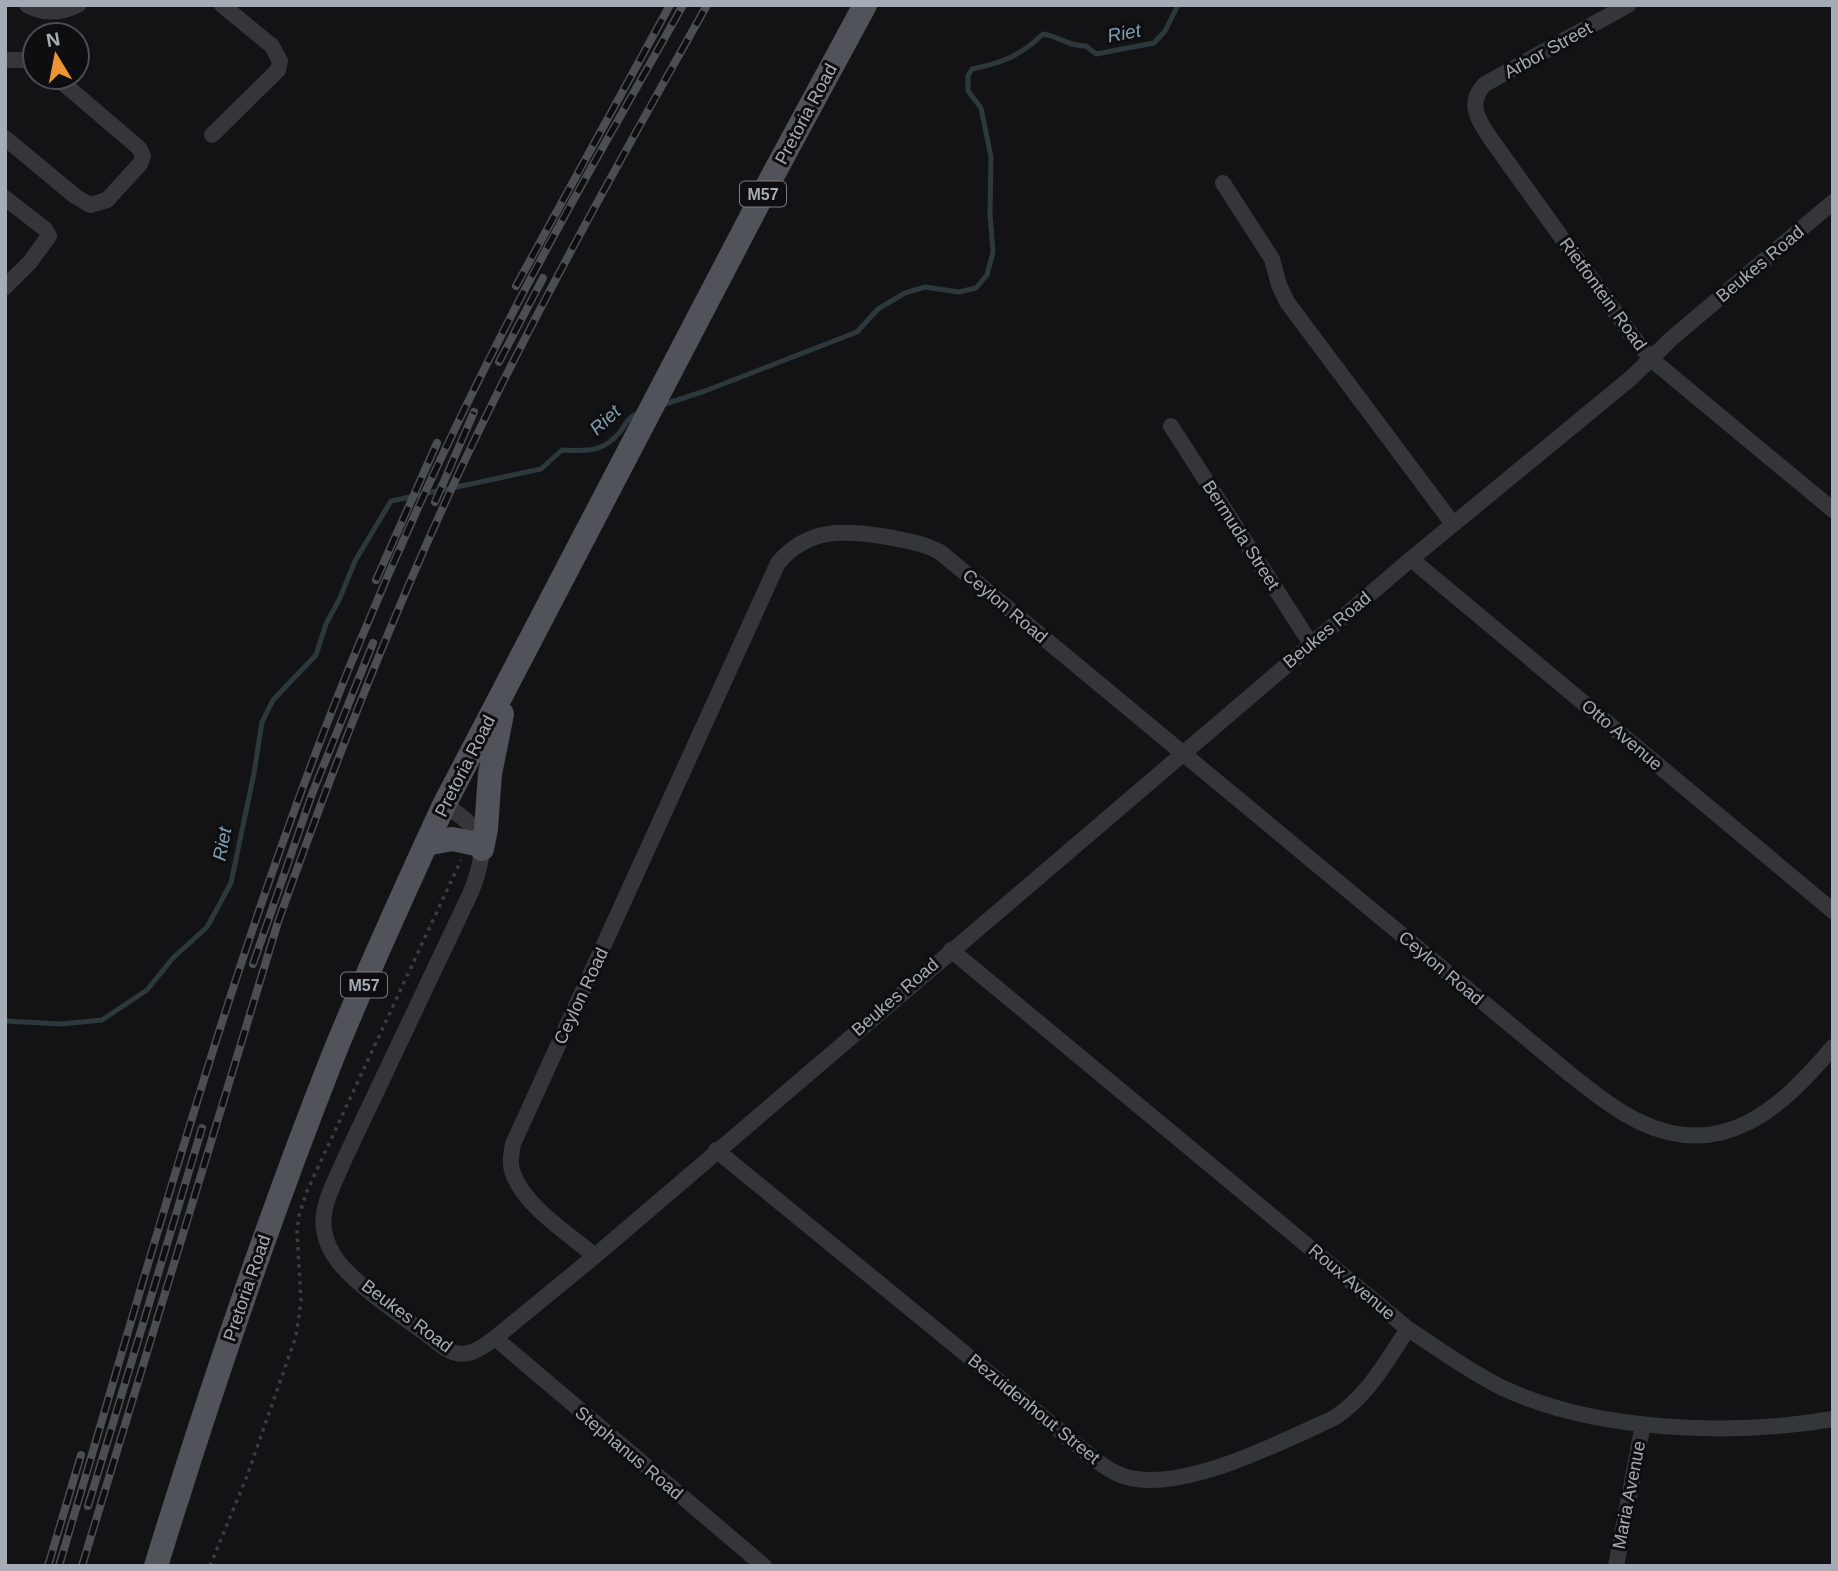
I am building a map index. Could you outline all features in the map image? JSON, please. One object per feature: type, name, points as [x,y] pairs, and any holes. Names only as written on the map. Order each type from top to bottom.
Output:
[{"type":"main road","name":"Pretoria Road","points":[[156,1566],[245,1291],[286,1180],[334,1055],[426,844],[638,432],[865,5]]},
{"type":"main road","points":[[426,844],[452,839],[482,847],[486,829],[489,774],[508,686]]},
{"type":"street","points":[[27,5],[46,12],[58,12],[78,5]]},
{"type":"street","points":[[212,135],[278,70],[280,61],[272,46],[222,5]]},
{"type":"street","name":"Arbor Street","points":[[1475,101],[1485,84],[1628,5]]},
{"type":"street","points":[[5,138],[75,196],[90,205],[107,200],[140,164],[143,156],[139,148],[72,91]]},
{"type":"street","name":"Rietfontein Road","points":[[1475,101],[1475,112],[1480,124],[1651,359],[1833,510]]},
{"type":"street","points":[[1223,183],[1272,259],[1287,302],[1453,524]]},
{"type":"street","points":[[5,198],[45,229],[49,236],[46,244],[5,287]]},
{"type":"street","name":"Beukes Road","points":[[482,847],[482,865],[471,892],[345,1158],[328,1198],[323,1227],[331,1251],[340,1264],[391,1308],[451,1352],[458,1354],[471,1352],[495,1338],[594,1256],[1182,753],[1651,359],[1833,202]]},
{"type":"street","name":"Bermuda Street","points":[[1171,426],[1311,644]]},
{"type":"street","name":"Ceylon Road","points":[[594,1256],[531,1203],[521,1190],[513,1175],[513,1144],[778,563],[789,550],[803,541],[824,534],[861,532],[927,545],[952,562],[1571,1075],[1639,1122],[1676,1135],[1695,1136],[1733,1129],[1751,1121],[1788,1096],[1833,1047]]},
{"type":"street","name":"Otto Avenue","points":[[1411,559],[1833,912]]},
{"type":"street","points":[[444,805],[471,824],[482,847]]},
{"type":"street","name":"Roux Avenue","points":[[951,950],[1408,1329],[1483,1378],[1506,1389],[1565,1409],[1643,1424],[1749,1428],[1833,1419]]},
{"type":"street","name":"Bezuidenhout Street","points":[[716,1150],[1093,1458],[1107,1469],[1134,1479],[1169,1479],[1198,1473],[1334,1418],[1366,1391],[1408,1329]]},
{"type":"street","name":"Stephanus Road","points":[[495,1338],[764,1566]]},
{"type":"street","name":"Maria Avenue","points":[[1616,1566],[1643,1424]]},
{"type":"waterway","name":"Riet","points":[[662,405],[857,332],[878,309],[905,293],[925,287],[959,292],[976,288],[987,275],[993,252],[990,214],[991,157],[981,108],[968,91],[968,76],[972,69],[1010,58],[1043,34],[1086,46],[1096,54],[1154,43],[1165,31],[1178,5]]},
{"type":"waterway","name":"Riet","points":[[5,1021],[61,1024],[102,1020],[147,990],[173,958],[207,927],[231,883],[262,722],[273,700],[316,655],[326,624],[355,561],[391,501],[541,469],[562,450],[594,449],[607,444],[630,418],[640,412]]},
{"type":"railway","points":[[516,286],[670,5]]},
{"type":"railway","points":[[59,1566],[162,1215],[235,982],[316,752],[361,639],[431,480],[507,324],[683,5]]},
{"type":"railway","points":[[82,1566],[278,922],[378,658],[463,464],[519,350],[707,5]]},
{"type":"railway","points":[[499,362],[543,278]]},
{"type":"railway","points":[[435,502],[474,412]]},
{"type":"railway","points":[[376,580],[437,443]]},
{"type":"railway","points":[[253,964],[312,794],[373,643]]},
{"type":"railway","points":[[88,1506],[202,1128]]},
{"type":"railway","points":[[48,1566],[81,1455]]}]
